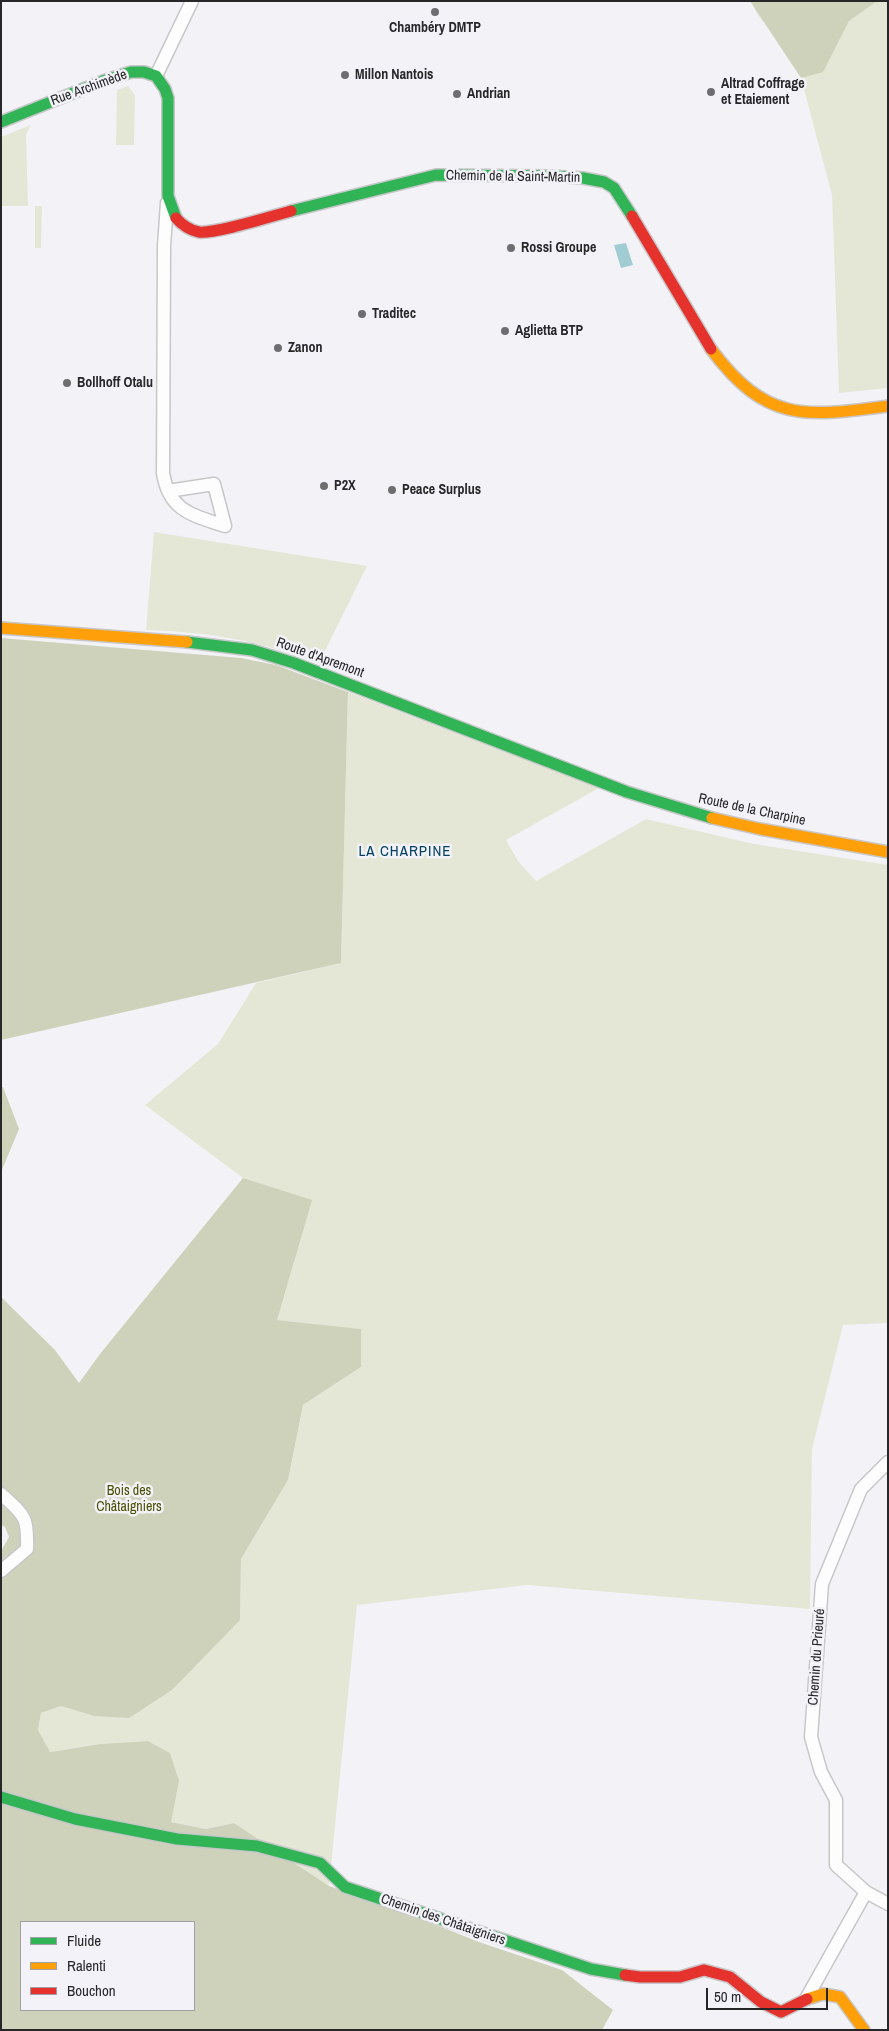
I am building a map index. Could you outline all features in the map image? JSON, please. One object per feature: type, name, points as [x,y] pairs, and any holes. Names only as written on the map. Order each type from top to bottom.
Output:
[{"type":"street","points":[[156,76],[192,1]]},
{"type":"street","name":"Rue Archimède","points":[[1,122],[103,81],[131,72],[144,72],[156,76]]},
{"type":"street","name":"Chemin de la Saint-Martin","points":[[156,76],[165,88],[168,98],[168,196],[164,246],[163,473],[168,491],[176,505],[199,518],[225,526],[214,484],[168,491]]},
{"type":"street","name":"Chemin de la Saint-Martin","points":[[168,196],[175,217],[183,226],[200,232],[226,228],[436,175],[550,176],[583,178],[604,182],[614,188],[620,196],[712,352],[739,384],[770,403],[808,413],[830,413],[888,406]]},
{"type":"street","name":"Route d'Apremont","points":[[1,628],[204,643],[252,650],[294,663],[614,786]]},
{"type":"street","name":"Route de la Charpine","points":[[614,786],[693,813],[760,829],[888,852]]},
{"type":"street","name":"Chemin du Prieuré","points":[[866,1892],[836,1865],[836,1800],[821,1772],[811,1737],[822,1584],[861,1489],[888,1462]]},
{"type":"street","points":[[1,1494],[24,1515],[27,1528],[26,1549],[1,1571]]},
{"type":"street","name":"Chemin des Châtaigniers","points":[[1,1797],[75,1819],[177,1839],[257,1846],[320,1863],[345,1887],[591,1969],[640,1977],[680,1977],[704,1970],[730,1977],[761,2002],[781,2012],[806,1999],[822,1994],[840,1998],[864,2030]]},
{"type":"street","points":[[806,1999],[866,1892],[888,1904]]},
{"type":"green space","points":[[750,1],[877,1],[849,21],[823,72],[801,78]]},
{"type":"green space","points":[[751,1],[888,1],[888,388],[839,393],[832,195],[801,78],[786,50],[758,15]]},
{"type":"green space","points":[[128,86],[135,95],[134,145],[116,145],[117,90]]},
{"type":"green space","points":[[31,125],[26,134],[28,206],[1,206],[1,137]]},
{"type":"green space","points":[[35,206],[42,206],[41,248],[35,248]]},
{"type":"green space","points":[[154,532],[367,566],[319,663],[255,643],[192,633],[146,630]]},
{"type":"green space","points":[[1,638],[241,658],[276,665],[348,692],[341,963],[1,1040]]},
{"type":"green space","points":[[348,692],[599,788],[506,840],[518,861],[536,881],[646,819],[754,844],[888,865],[888,1323],[843,1325],[812,1449],[810,1609],[527,1585],[357,1605],[329,1886],[234,1823],[206,1829],[171,1822],[170,1753],[148,1741],[100,1744],[49,1752],[38,1730],[41,1713],[61,1706],[94,1716],[240,1620],[241,1559],[288,1480],[303,1405],[361,1367],[360,1329],[276,1320],[294,1262],[265,1186],[243,1178],[145,1105],[218,1044],[256,983],[341,963]]},
{"type":"green space","points":[[1,1087],[3,1087],[19,1129],[1,1172]]},
{"type":"green space","name":"Bois des Châtaigniers","points":[[243,1178],[312,1200],[277,1320],[361,1329],[361,1367],[303,1405],[288,1480],[241,1559],[240,1620],[172,1690],[129,1718],[94,1716],[61,1706],[41,1713],[38,1730],[50,1752],[100,1744],[148,1741],[170,1753],[179,1781],[171,1822],[206,1829],[234,1823],[329,1886],[411,1915],[479,1942],[562,1970],[613,2010],[602,2030],[1,2030],[1,1551],[9,1537],[5,1527],[1,1525],[1,1297],[55,1350],[79,1383],[100,1354]]},
{"type":"water","points":[[626,243],[633,265],[621,268],[614,245]]},
{"type":"traffic: fast","points":[[1,122],[103,81],[131,72],[144,72],[156,76],[165,89],[168,98],[168,196],[176,218]]},
{"type":"traffic: fast","points":[[291,211],[436,175],[550,176],[583,178],[604,182],[614,188],[632,216]]},
{"type":"traffic: fast","points":[[187,642],[252,650],[294,663],[627,792],[712,818]]},
{"type":"traffic: fast","points":[[1,1797],[75,1819],[177,1839],[257,1846],[320,1863],[345,1887],[591,1969],[625,1975]]},
{"type":"traffic: slow","points":[[711,349],[731,373],[750,391],[769,402],[789,409],[810,412],[833,412],[888,406]]},
{"type":"traffic: slow","points":[[1,628],[187,642]]},
{"type":"traffic: slow","points":[[712,818],[760,829],[888,852]]},
{"type":"traffic: slow","points":[[807,1999],[823,1994],[840,1997],[864,2030]]},
{"type":"traffic: jam","points":[[176,218],[192,230],[207,232],[231,228],[291,211]]},
{"type":"traffic: jam","points":[[632,216],[711,349]]},
{"type":"traffic: jam","points":[[625,1975],[680,1977],[704,1970],[730,1977],[761,2002],[781,2012],[807,1999]]},
{"type":"place","name":"Chambéry DMTP","points":[[435,12]]},
{"type":"place","name":"Millon Nantois","points":[[345,75]]},
{"type":"place","name":"Altrad Coffrage et Etaiement","points":[[711,92]]},
{"type":"place","name":"Andrian","points":[[457,94]]},
{"type":"place","name":"Rossi Groupe","points":[[511,248]]},
{"type":"place","name":"Traditec","points":[[362,314]]},
{"type":"place","name":"Aglietta BTP","points":[[505,331]]},
{"type":"place","name":"Zanon","points":[[278,348]]},
{"type":"place","name":"Bollhoff Otalu","points":[[67,383]]},
{"type":"place","name":"P2X","points":[[324,486]]},
{"type":"place","name":"Peace Surplus","points":[[392,490]]},
{"type":"district","name":"LA CHARPINE","points":[[405,852]]}]
